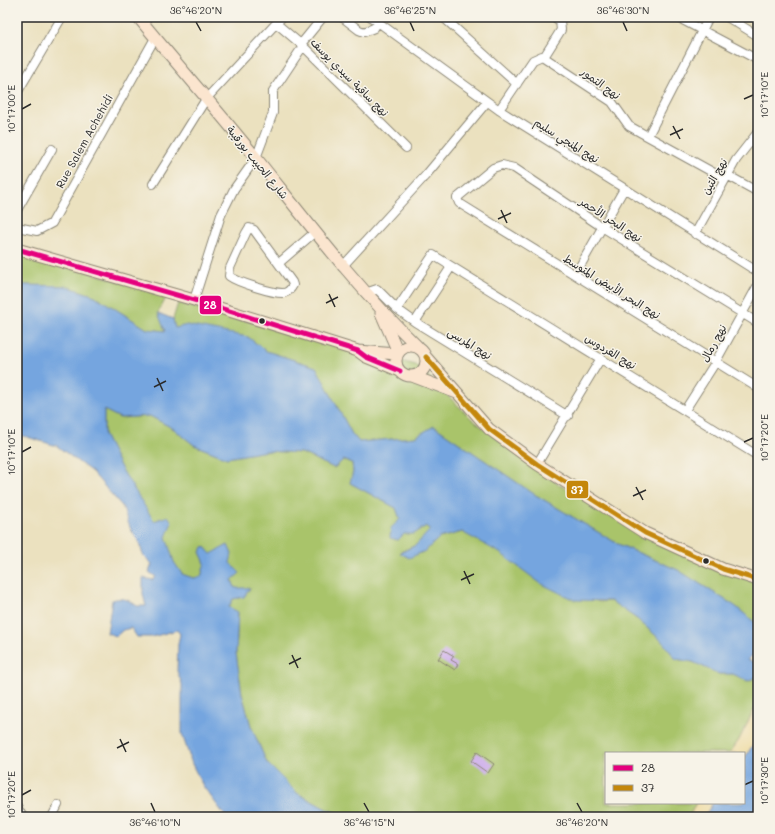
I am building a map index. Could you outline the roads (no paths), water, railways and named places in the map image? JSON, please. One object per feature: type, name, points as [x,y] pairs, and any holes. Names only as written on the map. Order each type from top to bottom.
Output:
[{"type":"street","points":[[17,93],[62,17]]},
{"type":"street","name":"شارع الحبيب بورقيبة","points":[[138,17],[256,158],[342,267],[418,348]]},
{"type":"street","points":[[153,184],[206,99],[282,17]]},
{"type":"street","points":[[194,300],[224,208],[237,184],[256,158],[274,110],[272,97],[273,91],[302,45],[323,17]]},
{"type":"street","points":[[342,17],[364,32],[374,28],[374,20]]},
{"type":"street","points":[[443,17],[517,84]]},
{"type":"street","points":[[499,110],[535,58],[538,56],[544,57],[561,30],[560,21],[554,17]]},
{"type":"street","points":[[677,17],[757,58]]},
{"type":"street","points":[[648,136],[675,86],[701,30],[709,17]]},
{"type":"street","points":[[727,17],[758,36]]},
{"type":"street","name":"نهج المنجي سليم","points":[[374,20],[499,110],[694,234],[758,272]]},
{"type":"street","name":"نهج ساقية سيدي يوسف","points":[[277,24],[302,45],[406,148]]},
{"type":"street","name":"Rue Salem Achehidi","points":[[17,227],[37,231],[52,223],[155,38]]},
{"type":"street","name":"نهج التمور","points":[[544,57],[612,102],[629,126],[726,177],[758,192]]},
{"type":"street","points":[[342,267],[426,175],[488,102]]},
{"type":"street","name":"نهج التين","points":[[694,234],[726,177],[740,155],[758,132]]},
{"type":"street","points":[[17,210],[52,149]]},
{"type":"street","name":"نهج البحر الأحمر","points":[[456,199],[489,171],[502,165],[514,168],[602,227],[758,323]]},
{"type":"street","points":[[575,275],[624,189]]},
{"type":"street","name":"نهج البحر الأبيض المتوسط","points":[[456,199],[459,203],[715,363],[758,388]]},
{"type":"street","points":[[250,228],[254,230],[279,263],[293,285],[286,293],[235,280],[229,276],[230,268],[246,233],[250,228]]},
{"type":"street","points":[[279,263],[315,232]]},
{"type":"street","points":[[17,249],[194,300],[358,351],[366,357],[459,394]]},
{"type":"street","name":"نهج الفردوس","points":[[396,309],[433,255],[602,358],[758,456]]},
{"type":"street","points":[[415,322],[451,267]]},
{"type":"street","name":"نهج رمال","points":[[685,410],[715,363],[758,285]]},
{"type":"street","name":"نهج المرسى","points":[[365,293],[377,289],[396,309],[415,322],[568,416]]},
{"type":"street","name":"شارع الحبيب بورقيبة","points":[[378,307],[398,353]]},
{"type":"street","points":[[400,371],[396,363],[398,353],[406,346],[418,348],[489,429],[537,464],[645,533],[723,569],[758,580]]},
{"type":"street","points":[[358,351],[365,350],[398,353]]},
{"type":"street","points":[[412,376],[423,370],[426,357]]},
{"type":"street","points":[[537,464],[568,416],[602,358]]},
{"type":"street","points":[[52,817],[58,805]]},
{"type":"street","points":[[17,807],[23,817]]},
{"type":"water","points":[[17,282],[25,285],[66,286],[95,296],[147,329],[165,331],[158,313],[173,319],[175,328],[187,325],[248,337],[266,351],[316,367],[352,434],[359,442],[415,437],[434,426],[534,494],[618,544],[678,570],[735,606],[758,625],[758,651],[747,660],[758,663],[758,676],[748,681],[733,674],[719,674],[693,662],[676,659],[661,640],[637,619],[611,601],[574,600],[540,583],[500,553],[462,532],[439,538],[425,551],[409,558],[400,553],[416,545],[430,530],[426,526],[414,534],[404,534],[398,540],[390,538],[391,528],[400,519],[396,508],[350,483],[353,472],[352,463],[343,460],[334,468],[302,453],[266,451],[227,458],[194,445],[174,429],[150,416],[120,418],[104,410],[104,435],[121,468],[154,521],[168,516],[172,522],[166,537],[174,562],[182,574],[193,578],[201,577],[205,563],[200,552],[204,546],[211,554],[228,545],[232,554],[230,563],[240,573],[232,580],[235,588],[250,588],[244,597],[233,599],[229,607],[238,612],[236,653],[242,694],[251,726],[267,763],[297,793],[326,809],[347,817],[226,817],[203,786],[192,764],[182,734],[182,684],[177,671],[180,634],[177,630],[152,637],[137,637],[131,628],[123,630],[116,636],[107,633],[112,600],[125,599],[137,606],[146,606],[143,594],[143,578],[153,580],[156,577],[149,572],[152,564],[143,555],[139,542],[131,530],[122,506],[92,472],[57,446],[17,434]]},
{"type":"water","points":[[758,737],[758,817],[704,817],[712,804],[745,804],[745,757]]}]
